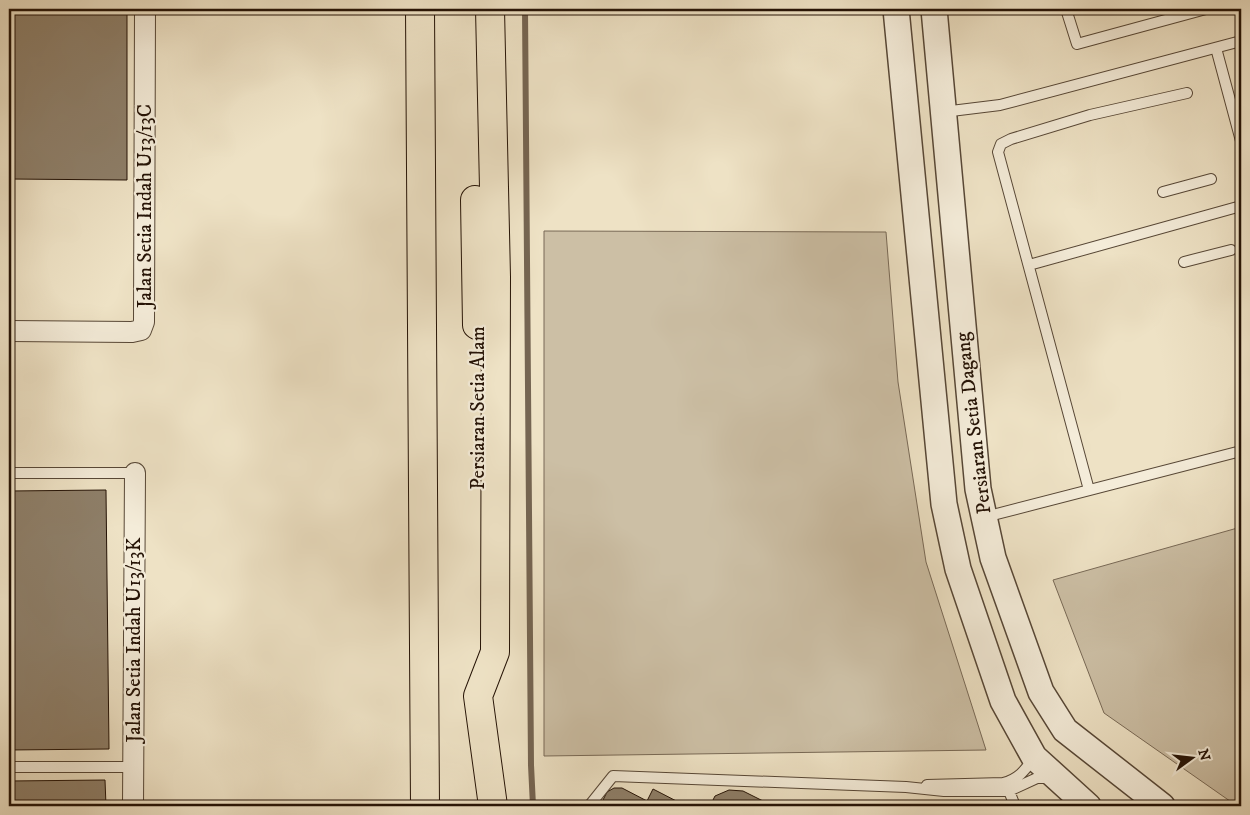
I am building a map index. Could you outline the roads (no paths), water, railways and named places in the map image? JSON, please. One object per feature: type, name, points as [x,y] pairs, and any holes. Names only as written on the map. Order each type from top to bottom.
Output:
[{"type":"highway","points":[[420,9],[425,805]]},
{"type":"highway","name":"Persiaran Setia Alam","points":[[472,9],[478,403],[478,696],[484,806]]},
{"type":"highway","points":[[490,9],[496,277],[495,652],[478,696],[493,806]]},
{"type":"street","name":"Jalan Setia Indah U13/13C","points":[[9,331],[132,332],[141,330],[144,322],[145,9]]},
{"type":"street","name":"Persiaran Setia Dagang","points":[[896,9],[944,504],[958,569],[1003,701],[1034,757],[1088,806]]},
{"type":"street","name":"Persiaran Setia Dagang","points":[[934,9],[978,489],[993,558],[1041,692],[1060,723],[1065,730],[1162,806]]},
{"type":"street","name":"Jalan Setia Indah U13/13K","points":[[133,806],[135,473]]},
{"type":"lane","points":[[1066,9],[1077,44],[1206,9]]},
{"type":"lane","points":[[943,112],[1000,105],[1241,41]]},
{"type":"lane","points":[[1216,48],[1241,141]]},
{"type":"lane","points":[[1089,490],[1029,265],[999,162],[998,152],[1001,144],[1011,139],[1090,115],[1188,92]]},
{"type":"lane","points":[[1163,192],[1211,179]]},
{"type":"lane","points":[[1029,265],[1241,206]]},
{"type":"lane","points":[[1184,262],[1231,250]]},
{"type":"lane","points":[[984,517],[1241,451]]},
{"type":"lane","points":[[9,473],[135,473]]},
{"type":"lane","points":[[906,787],[943,783],[1003,783],[1014,780],[1034,757]]},
{"type":"lane","points":[[9,768],[133,768]]},
{"type":"lane","points":[[589,806],[613,776],[906,787],[944,791],[1009,791],[1037,778],[1055,778]]},
{"type":"lane","points":[[1009,791],[1015,806]]},
{"type":"waterway","points":[[525,9],[531,765],[533,806]]}]
